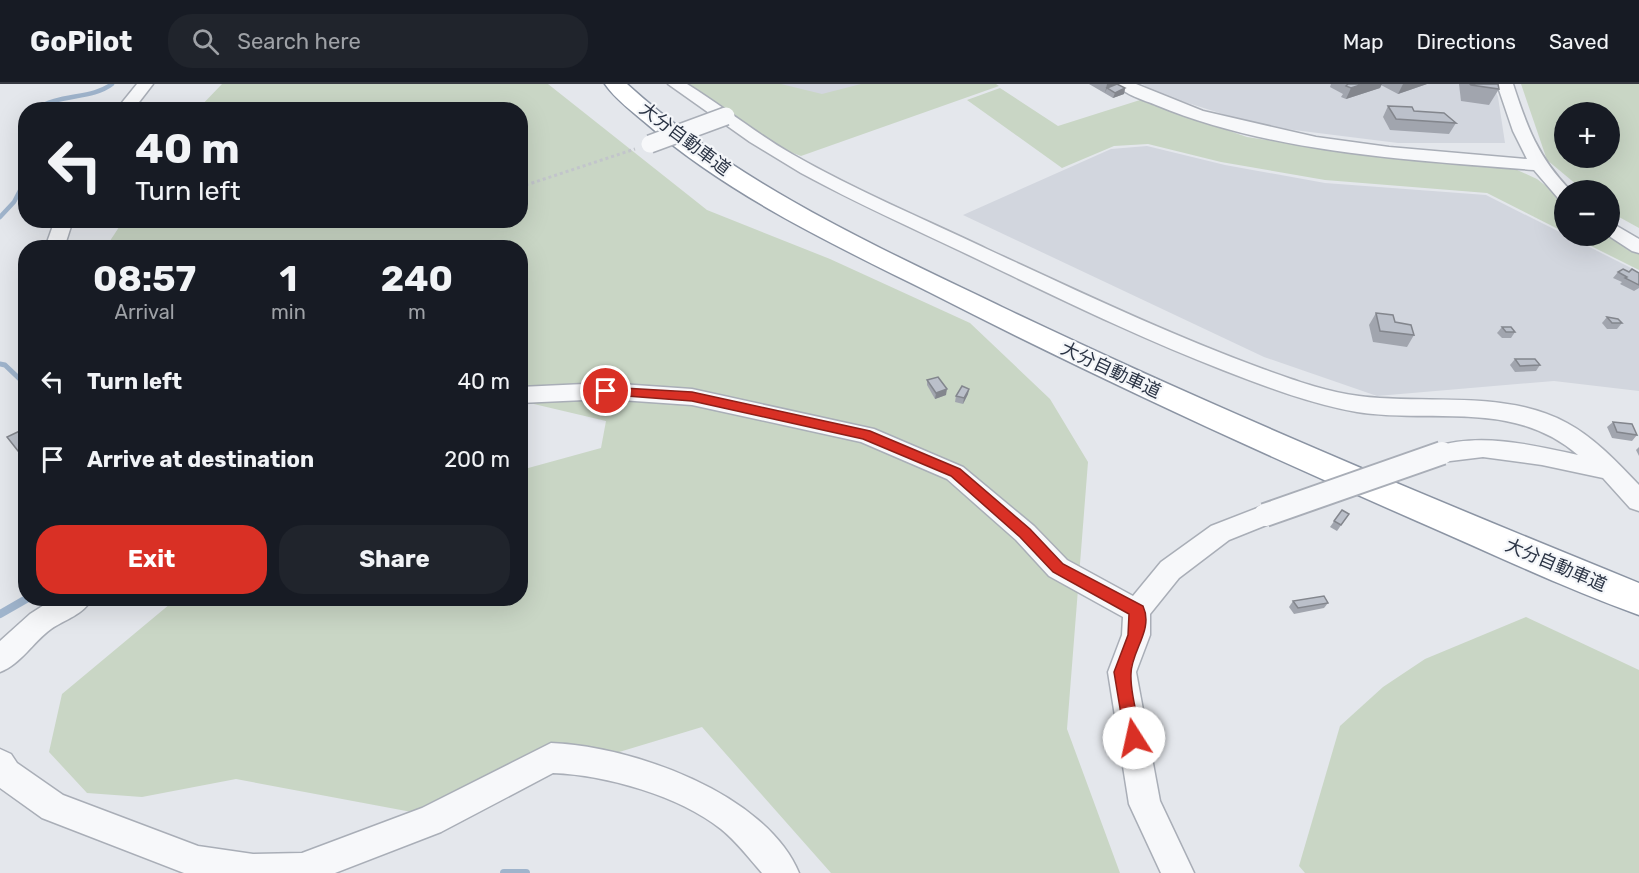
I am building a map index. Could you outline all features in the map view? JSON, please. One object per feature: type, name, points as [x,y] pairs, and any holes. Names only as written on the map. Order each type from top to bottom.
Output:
[{"type":"highway","name":"大分自動車道","points":[[615,84],[654,120],[703,156],[776,201],[904,269],[1036,335],[1185,405],[1411,504],[1639,599]]},
{"type":"highway","name":"大分自動車道","points":[[637,84],[672,114],[722,151],[791,193],[918,260],[1197,391],[1419,487],[1639,577]]},
{"type":"street","points":[[130,102],[145,84]]},
{"type":"street","points":[[676,84],[782,155],[850,191],[1123,320],[1193,350],[1326,398],[1392,407],[1480,410],[1539,420],[1576,440],[1611,471],[1639,501]]},
{"type":"street","points":[[1124,84],[1146,96],[1191,113],[1319,144],[1536,165]]},
{"type":"street","points":[[1505,84],[1523,138],[1536,165],[1554,184]]},
{"type":"street","points":[[650,144],[726,116]]},
{"type":"street","points":[[1620,235],[1639,247]]},
{"type":"street","points":[[528,395],[606,391],[692,397],[866,435],[956,473],[1025,533],[1058,568],[1137,611]]},
{"type":"street","points":[[1178,873],[1145,804],[1122,672],[1136,635],[1137,611],[1170,570],[1220,533],[1442,453],[1483,448],[1542,456],[1611,471],[1639,480]]},
{"type":"street","points":[[0,659],[40,622],[66,606]]},
{"type":"street","points":[[0,764],[6,774],[53,807],[198,862],[253,870],[302,869],[430,821],[551,758],[571,757],[663,782],[722,811],[752,838],[783,873]]},
{"type":"path","points":[[528,185],[650,144]]},
{"type":"shaded area","points":[[725,84],[880,84],[810,105]]},
{"type":"shaded area","points":[[1142,84],[1493,84],[1498,97],[1505,143],[1398,143],[1261,126],[1159,94]]},
{"type":"shaded area","points":[[1147,146],[1225,165],[1325,183],[1486,195],[1554,229],[1554,246],[1587,246],[1639,272],[1639,391],[1554,381],[1377,396],[1264,357],[963,215],[1111,149]]},
{"type":"green space","points":[[222,84],[548,84],[707,210],[830,259],[970,323],[1050,399],[1088,462],[1067,729],[1120,873],[831,873],[702,727],[417,813],[236,779],[142,797],[87,793],[49,752],[62,694],[168,606],[528,606],[528,468],[601,448],[606,421],[528,403],[528,240],[111,240],[118,228],[528,228],[528,102],[205,102]]},
{"type":"green space","points":[[680,84],[781,84],[822,94],[861,84],[996,84],[999,86],[801,156],[790,152]]},
{"type":"green space","points":[[1521,84],[1639,84],[1639,228],[1620,218],[1620,180],[1571,180],[1557,168],[1620,168],[1620,102],[1554,102],[1554,166],[1547,160]]},
{"type":"green space","points":[[1000,88],[1058,126],[1140,100],[1247,137],[1352,153],[1515,169],[1537,179],[1554,192],[1554,227],[1487,193],[1325,180],[1221,162],[1148,144],[1114,146],[1062,168],[967,100]]},
{"type":"green space","points":[[1620,241],[1639,251],[1639,270],[1591,246],[1620,246]]},
{"type":"green space","points":[[1526,617],[1639,670],[1639,873],[1305,873],[1299,866],[1340,726],[1383,687],[1425,659]]},
{"type":"building","points":[[1117,84],[1125,88],[1115,93],[1107,88]]},
{"type":"building","points":[[1363,84],[1351,88],[1346,86]]},
{"type":"building","points":[[1498,84],[1499,89],[1471,85]]},
{"type":"building","points":[[1388,106],[1412,107],[1414,111],[1444,113],[1456,123],[1396,119]]},
{"type":"building","points":[[1623,269],[1629,272],[1632,269],[1639,273],[1639,285],[1618,272]]},
{"type":"building","points":[[1376,313],[1393,315],[1395,322],[1411,325],[1414,335],[1380,331]]},
{"type":"building","points":[[1607,317],[1618,319],[1622,323],[1612,323]]},
{"type":"building","points":[[1502,327],[1511,327],[1515,332],[1506,332]]},
{"type":"building","points":[[1515,359],[1535,359],[1540,365],[1520,366]]},
{"type":"building","points":[[938,377],[947,389],[936,393],[927,380]]},
{"type":"building","points":[[962,386],[969,389],[964,398],[956,396]]},
{"type":"building","points":[[1613,422],[1632,424],[1637,435],[1617,432]]},
{"type":"building","points":[[18,432],[18,451],[7,437]]},
{"type":"building","points":[[1342,510],[1349,514],[1341,525],[1334,521]]},
{"type":"building","points":[[1324,596],[1328,603],[1298,608],[1293,601]]},
{"type":"waterway","points":[[52,102],[94,92],[112,84]]},
{"type":"waterway","points":[[0,217],[18,194]]},
{"type":"waterway","points":[[0,364],[5,365],[18,377]]},
{"type":"waterway","points":[[0,614],[18,604]]},
{"type":"waterway","points":[[504,873],[526,873]]},
{"type":"route","points":[[606,391],[692,397],[866,435],[956,473],[1025,533],[1058,568],[1137,611],[1136,635],[1122,672],[1134,738]]}]
